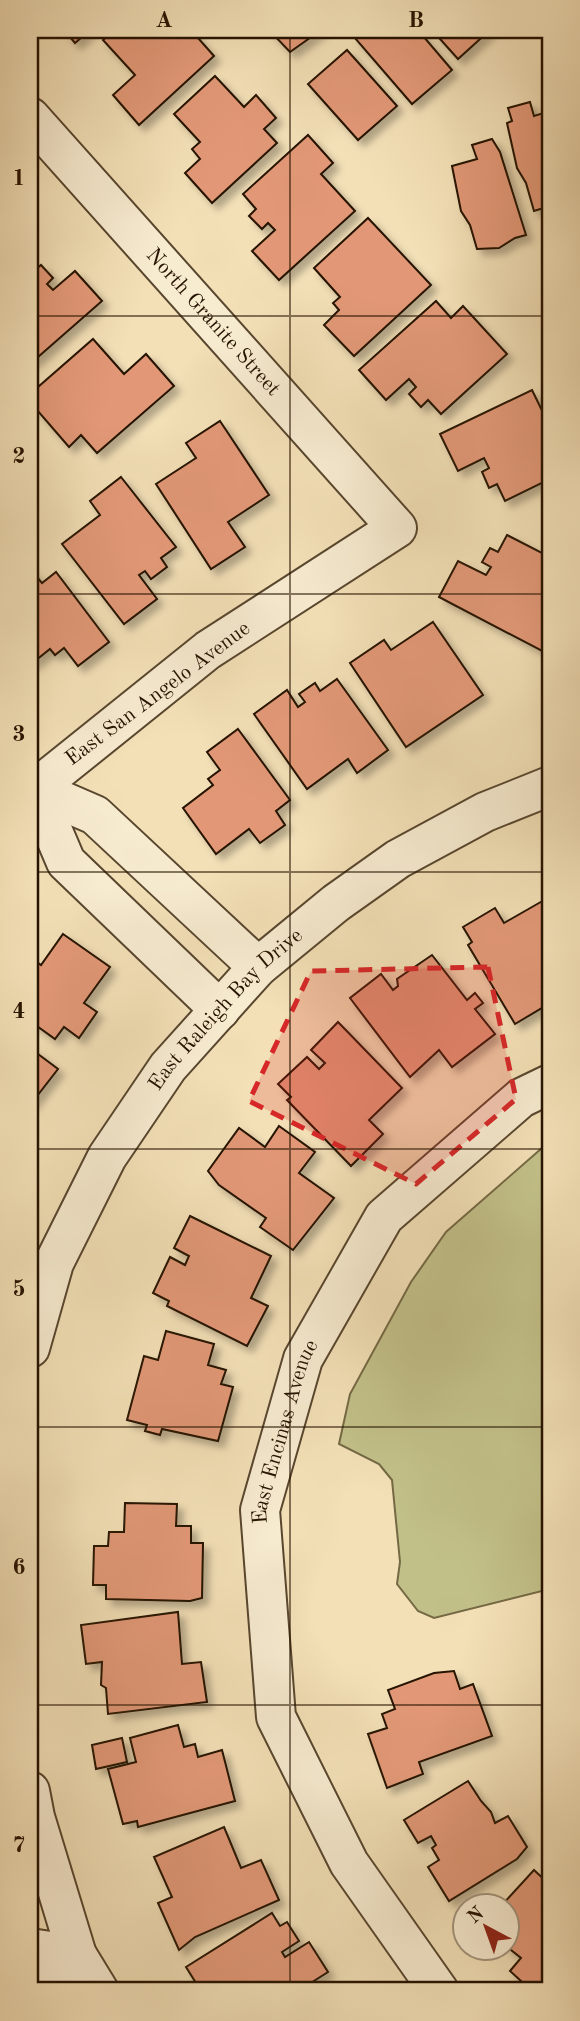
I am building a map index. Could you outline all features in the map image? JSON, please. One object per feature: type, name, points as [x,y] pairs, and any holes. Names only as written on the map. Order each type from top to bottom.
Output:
[{"type":"street","name":"North Granite Street","points":[[30,117],[397,528]]},
{"type":"street","name":"East San Angelo Avenue","points":[[31,790],[208,650],[397,528]]},
{"type":"street","name":"East Raleigh Bay Drive","points":[[30,1348],[54,1263],[107,1157],[169,1066],[258,967],[336,903],[398,859],[485,812],[550,786]]},
{"type":"street","points":[[31,790],[95,815],[258,967]]},
{"type":"street","points":[[31,790],[66,862],[220,1010]]},
{"type":"street","name":"East Encinas Avenue","points":[[439,1991],[349,1863],[276,1717],[260,1510],[303,1359],[384,1217],[521,1098],[550,1084]]},
{"type":"street","points":[[30,1791],[35,1817],[76,1955],[99,1991]]},
{"type":"street","points":[[30,1948],[76,1955]]},
{"type":"street","points":[[35,1991],[76,1955]]},
{"type":"highlighted area","points":[[488,967],[516,1099],[416,1184],[249,1101],[311,971]]},
{"type":"shaded area","points":[[550,1141],[550,1589],[434,1618],[418,1611],[397,1584],[400,1562],[392,1480],[379,1464],[339,1444],[350,1394],[411,1282],[446,1232]]},
{"type":"building","points":[[64,30],[90,30],[75,43]]},
{"type":"building","points":[[114,30],[191,30],[214,56],[139,125],[113,95],[135,75],[103,40]]},
{"type":"building","points":[[269,30],[321,30],[290,52]]},
{"type":"building","points":[[363,30],[418,30],[452,70],[412,104],[354,37]]},
{"type":"building","points":[[432,30],[490,30],[458,59]]},
{"type":"building","points":[[347,50],[397,106],[358,140],[308,84]]},
{"type":"building","points":[[215,76],[244,107],[256,95],[276,118],[264,129],[277,143],[212,203],[185,173],[200,159],[192,149],[200,142],[174,114]]},
{"type":"building","points":[[530,102],[534,116],[550,111],[550,206],[534,211],[526,183],[517,168],[507,123],[512,121],[508,108]]},
{"type":"building","points":[[308,135],[333,163],[321,174],[355,211],[279,280],[252,251],[275,230],[268,223],[262,229],[249,216],[256,209],[243,194]]},
{"type":"building","points":[[492,139],[500,152],[526,235],[499,248],[477,249],[470,225],[461,211],[452,166],[477,159],[472,145]]},
{"type":"building","points":[[368,218],[431,285],[354,356],[324,325],[339,310],[333,303],[340,297],[314,268]]},
{"type":"building","points":[[550,242],[550,276],[546,268],[543,244]]},
{"type":"building","points":[[30,265],[35,270],[41,265],[53,278],[47,284],[53,290],[75,271],[102,301],[30,364]]},
{"type":"building","points":[[436,301],[451,318],[463,306],[507,354],[441,414],[428,400],[421,407],[409,394],[416,387],[409,379],[386,400],[359,370]]},
{"type":"building","points":[[93,339],[124,374],[146,354],[174,386],[97,453],[81,435],[69,447],[30,402],[30,394]]},
{"type":"building","points":[[532,390],[550,427],[550,479],[505,501],[497,484],[489,488],[482,472],[489,468],[484,458],[458,471],[440,434]]},
{"type":"building","points":[[220,421],[269,495],[228,522],[245,547],[211,569],[156,484],[196,458],[186,443]]},
{"type":"building","points":[[121,477],[176,547],[161,558],[167,567],[151,579],[145,571],[139,575],[157,599],[124,624],[62,544],[100,515],[90,501]]},
{"type":"building","points":[[507,535],[550,557],[550,645],[546,653],[439,597],[458,561],[486,575],[491,567],[482,562],[490,548],[498,552]]},
{"type":"building","points":[[30,569],[42,583],[56,572],[109,642],[78,666],[64,648],[55,655],[50,649],[30,665]]},
{"type":"building","points":[[433,622],[483,695],[406,747],[350,663],[384,640],[391,650]]},
{"type":"building","points":[[337,679],[388,750],[357,773],[348,759],[307,789],[254,714],[287,690],[298,707],[305,702],[299,694],[315,683],[320,691]]},
{"type":"building","points":[[238,729],[290,800],[276,811],[285,825],[260,843],[249,829],[216,854],[183,808],[213,785],[208,779],[220,770],[207,752]]},
{"type":"building","points":[[546,899],[550,906],[550,983],[542,987],[550,1003],[515,1024],[468,945],[472,942],[463,927],[495,908],[504,923]]},
{"type":"building","points":[[63,934],[110,967],[84,1003],[97,1012],[79,1038],[64,1027],[55,1039],[30,1021],[30,965],[34,960],[41,965]]},
{"type":"building","points":[[432,955],[467,1000],[475,993],[483,1003],[475,1009],[495,1034],[452,1067],[439,1050],[410,1077],[350,998],[381,974],[393,990],[398,986],[397,979]]},
{"type":"building","points":[[338,1022],[402,1088],[369,1120],[383,1134],[351,1166],[287,1100],[291,1097],[278,1084],[307,1057],[319,1069],[325,1063],[311,1050]]},
{"type":"building","points":[[30,1048],[58,1069],[30,1105]]},
{"type":"building","points":[[279,1126],[315,1152],[299,1173],[334,1198],[293,1250],[260,1227],[266,1218],[219,1185],[208,1171],[239,1128],[265,1147]]},
{"type":"building","points":[[190,1216],[271,1256],[251,1298],[268,1306],[247,1346],[167,1306],[169,1301],[153,1293],[170,1257],[185,1265],[189,1256],[174,1248]]},
{"type":"building","points":[[166,1331],[214,1344],[208,1365],[226,1370],[221,1384],[233,1387],[218,1441],[162,1429],[160,1435],[145,1431],[147,1425],[127,1420],[144,1356],[158,1360]]},
{"type":"building","points":[[125,1503],[177,1504],[176,1526],[191,1526],[191,1543],[203,1543],[202,1598],[190,1601],[106,1599],[106,1585],[93,1585],[94,1546],[108,1546],[109,1532],[124,1532]]},
{"type":"building","points":[[178,1612],[182,1664],[201,1662],[207,1702],[108,1714],[106,1688],[101,1685],[102,1662],[86,1664],[81,1625]]},
{"type":"building","points":[[454,1671],[460,1689],[473,1684],[492,1736],[419,1762],[423,1774],[387,1788],[368,1734],[387,1728],[382,1714],[395,1709],[388,1690],[434,1673]]},
{"type":"building","points":[[178,1725],[184,1747],[195,1744],[198,1757],[222,1750],[235,1801],[138,1827],[137,1821],[123,1824],[108,1769],[136,1762],[130,1738]]},
{"type":"building","points":[[122,1738],[127,1762],[96,1769],[92,1745]]},
{"type":"building","points":[[468,1781],[491,1812],[495,1823],[508,1816],[527,1847],[517,1859],[464,1892],[450,1892],[449,1901],[428,1867],[439,1860],[432,1848],[436,1845],[431,1836],[418,1843],[404,1820]]},
{"type":"building","points":[[224,1827],[241,1868],[261,1860],[279,1900],[195,1937],[179,1950],[158,1903],[172,1897],[154,1857]]},
{"type":"building","points":[[534,1870],[550,1885],[549,1991],[532,1991],[510,1971],[521,1958],[520,1892],[514,1892]]},
{"type":"building","points":[[272,1913],[280,1926],[287,1922],[299,1941],[282,1952],[285,1957],[309,1942],[328,1972],[298,1991],[201,1991],[186,1967]]}]
